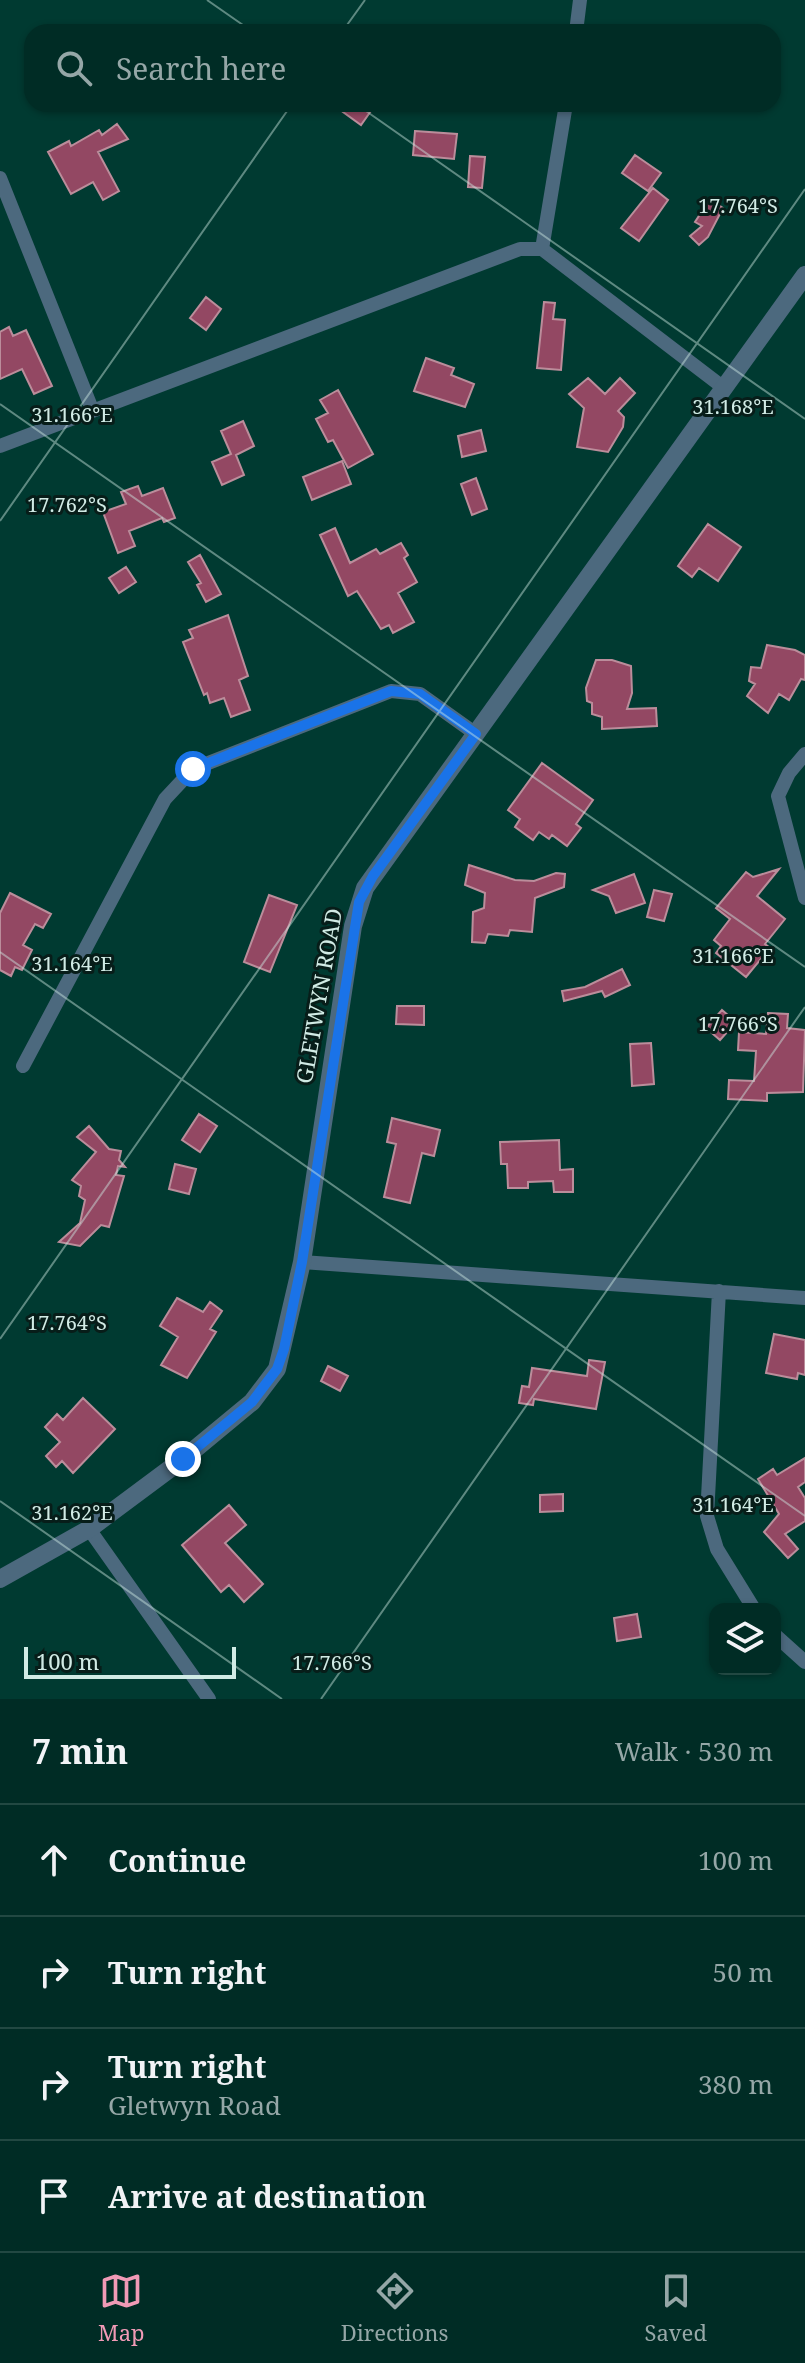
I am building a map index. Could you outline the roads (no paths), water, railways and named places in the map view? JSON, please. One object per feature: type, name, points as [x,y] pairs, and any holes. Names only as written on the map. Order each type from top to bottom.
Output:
[{"type":"street","points":[[577,24],[580,0]]},
{"type":"street","points":[[542,249],[565,112]]},
{"type":"street","points":[[0,178],[92,409]]},
{"type":"street","points":[[0,446],[502,253],[542,249],[724,388]]},
{"type":"street","name":"GLETWYN ROAD","points":[[0,1579],[89,1529],[183,1459],[252,1402],[267,1385],[284,1349],[302,1262],[359,902],[373,876],[805,275]]},
{"type":"street","points":[[23,1066],[165,799],[193,769],[391,691],[420,694],[476,734]]},
{"type":"street","points":[[805,754],[789,773],[778,796],[805,898]]},
{"type":"street","points":[[302,1262],[805,1298]]},
{"type":"street","points":[[719,1291],[707,1516],[717,1549],[750,1603]]},
{"type":"street","points":[[89,1529],[209,1699]]},
{"type":"street","points":[[781,1640],[805,1662]]}]
